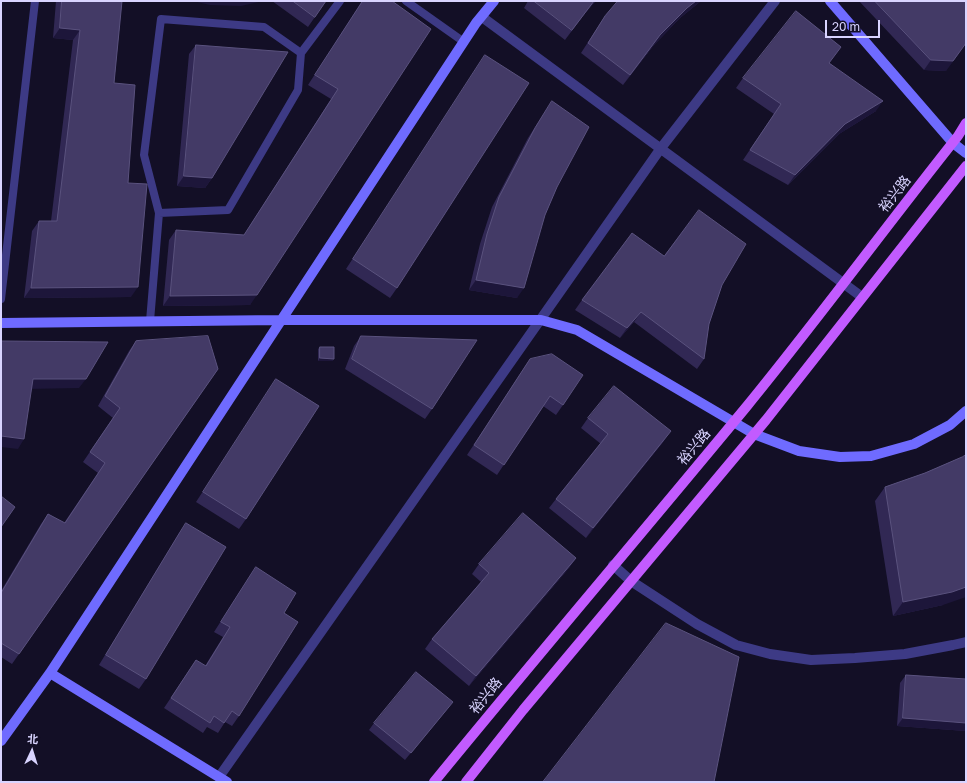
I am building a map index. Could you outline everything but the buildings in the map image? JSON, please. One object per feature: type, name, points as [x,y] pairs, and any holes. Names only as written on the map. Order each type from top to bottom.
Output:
[{"type":"main road","name":"裕兴路","points":[[434,782],[734,421],[953,143],[966,123]]},
{"type":"main road","points":[[466,782],[523,710],[754,434],[966,166]]},
{"type":"street","points":[[1,741],[50,673],[464,42],[494,1]]},
{"type":"street","points":[[50,673],[223,779],[661,148],[775,1]]},
{"type":"street","points":[[830,1],[953,143],[966,153]]},
{"type":"street","points":[[482,17],[862,297]]},
{"type":"street","points":[[1,323],[281,320],[541,320],[577,330],[754,434],[799,451],[840,457],[870,456],[914,444],[950,425],[966,411]]},
{"type":"street","points":[[614,565],[631,581],[697,624],[736,644],[770,654],[811,660],[855,658],[905,654],[966,642]]},
{"type":"lane","points":[[1,298],[35,1]]},
{"type":"lane","points":[[158,214],[228,210],[298,90],[301,53],[340,1]]},
{"type":"lane","points":[[406,1],[464,42]]},
{"type":"lane","points":[[150,322],[158,214],[144,155],[161,19],[264,27],[301,53]]}]
